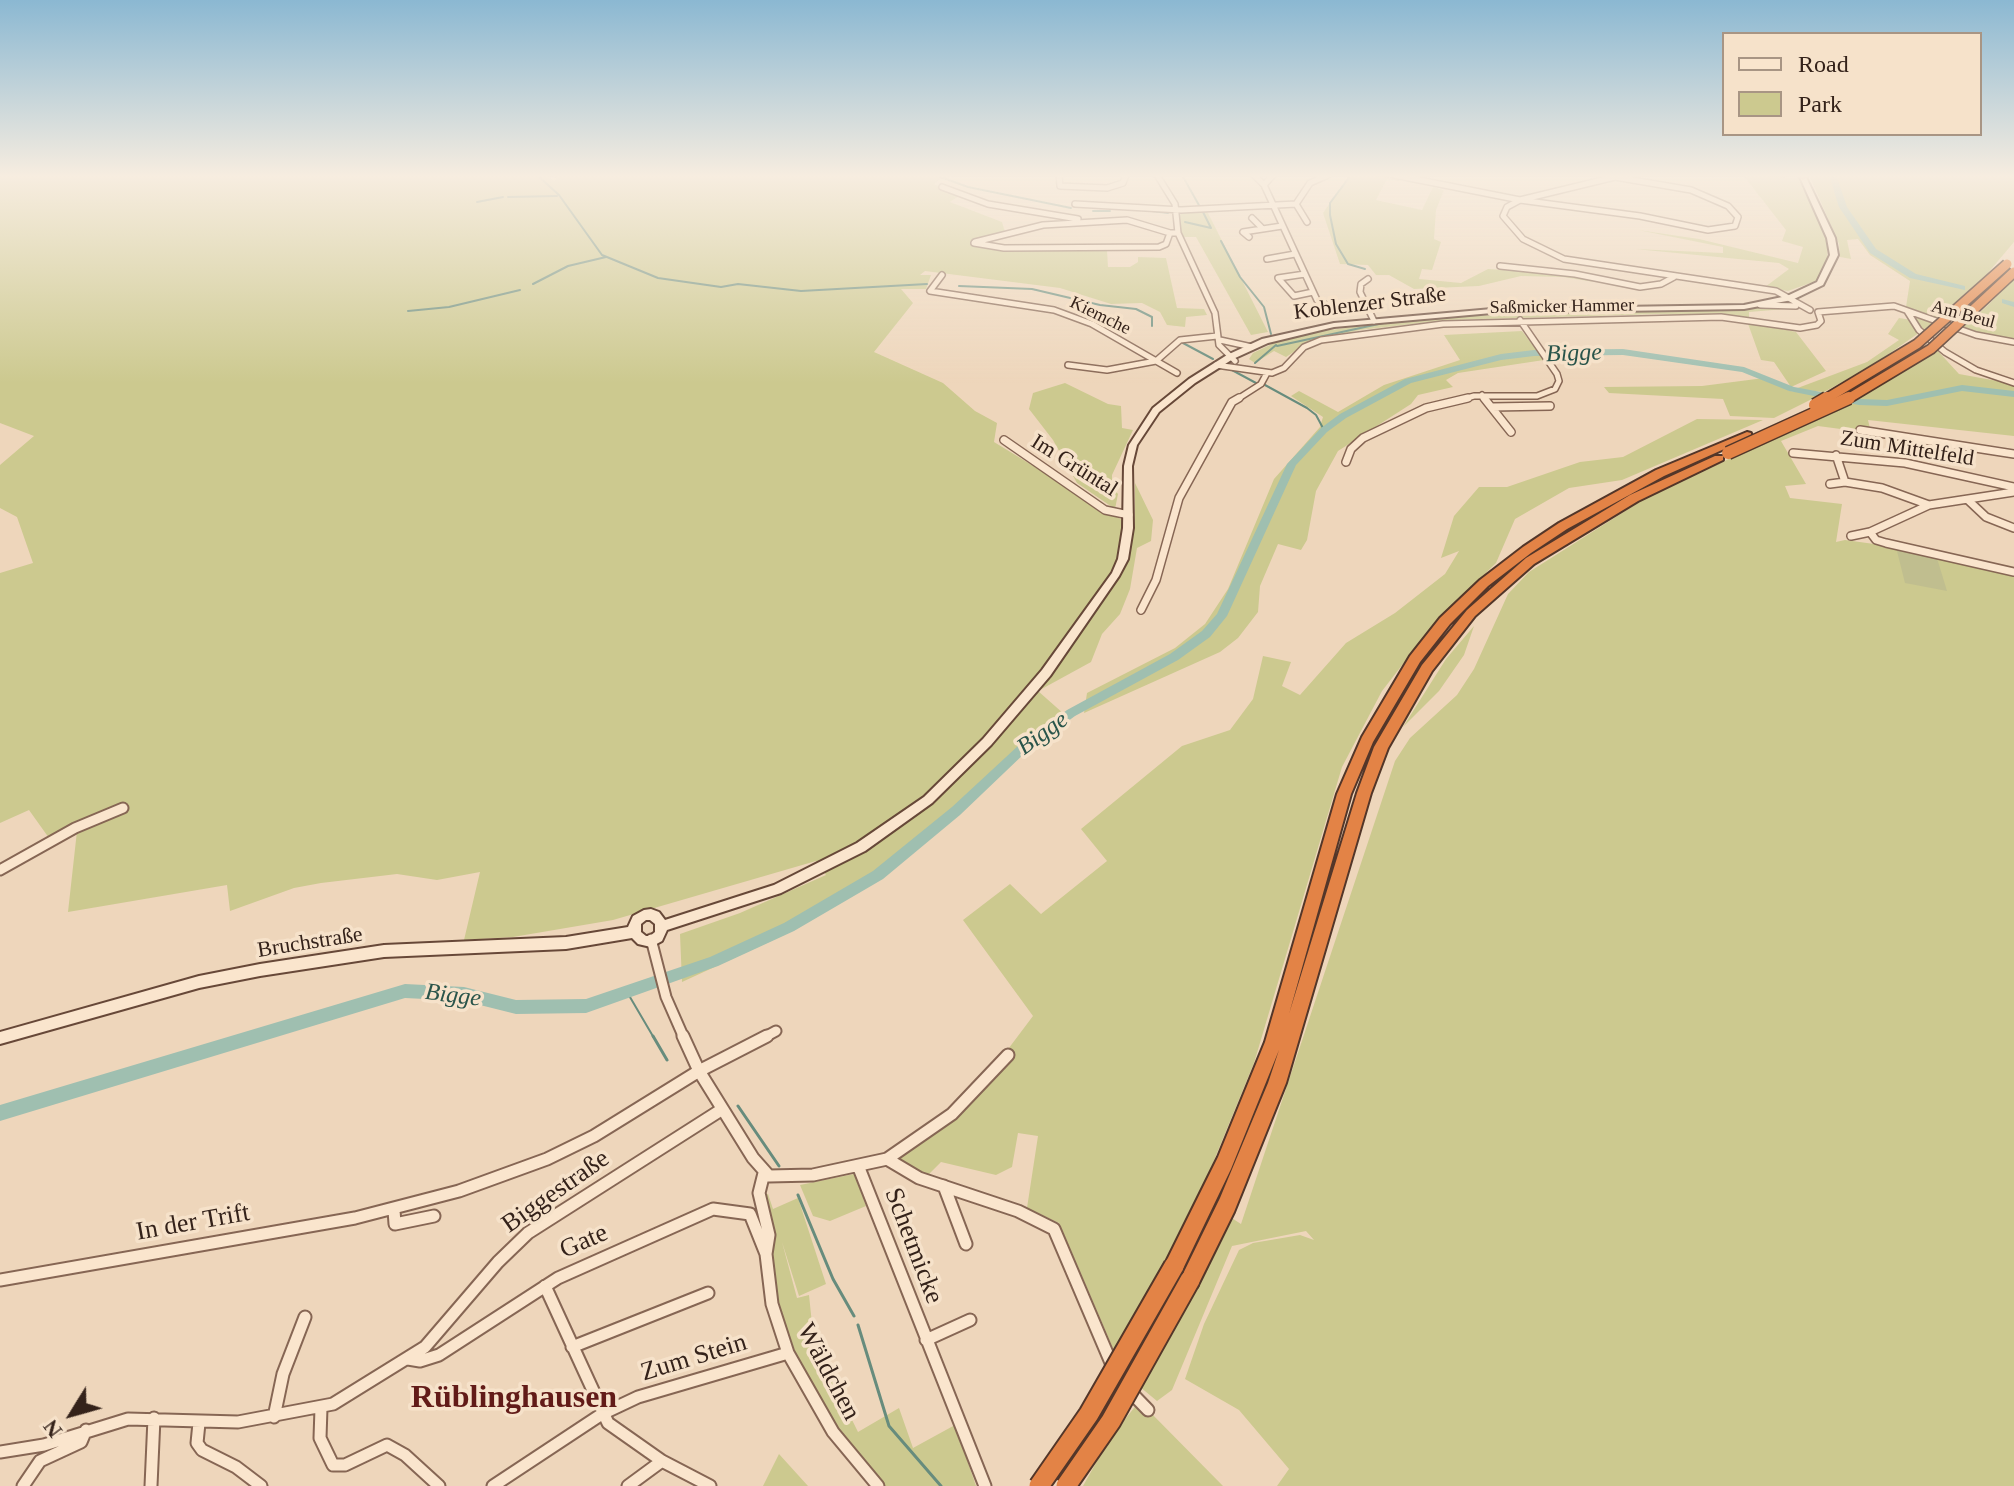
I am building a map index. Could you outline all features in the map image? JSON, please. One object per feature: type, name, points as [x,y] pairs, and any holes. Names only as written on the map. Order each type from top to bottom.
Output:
[{"type":"highway","points":[[1066,1486],[1111,1421],[1182,1273],[1273,1042],[1344,794],[1367,741],[1415,659],[1445,621],[1484,583],[1527,550],[1599,505],[1837,405],[1921,355],[1999,289],[2012,264]]},
{"type":"highway","points":[[1039,1486],[1182,1273]]},
{"type":"main road","name":"Koblenzer Straße","points":[[663,926],[738,904],[828,866],[890,829],[928,800],[1011,717],[1075,635],[1123,559],[1129,515],[1128,466],[1139,433],[1167,399],[1216,365],[1252,347],[1311,329],[1374,321],[1549,309],[1760,305],[1801,293],[1820,283],[1834,255],[1832,244]]},
{"type":"main road","points":[[646,916],[660,918],[663,926],[651,939],[640,940],[634,932],[638,921],[646,916]]},
{"type":"main road","name":"Bruchstraße","points":[[0,1038],[199,982],[260,970],[384,951],[566,943],[634,932]]},
{"type":"street","points":[[987,244],[1034,249],[1159,247],[1165,244]]},
{"type":"street","points":[[1180,244],[1215,313],[1218,338],[1244,366]]},
{"type":"street","points":[[1291,244],[1313,292],[1328,308],[1366,308]]},
{"type":"street","points":[[1531,244],[1582,263],[1801,293]]},
{"type":"street","points":[[1267,259],[1295,254]]},
{"type":"street","points":[[1500,266],[1575,274],[1640,287],[1661,284],[1674,277]]},
{"type":"street","points":[[1305,274],[1278,278],[1294,296],[1313,292]]},
{"type":"street","name":"Kiemche","points":[[942,275],[930,291],[1054,310],[1092,324],[1177,373]]},
{"type":"street","points":[[1368,279],[1361,284],[1366,308],[1374,321]]},
{"type":"street","points":[[1764,290],[1814,311]]},
{"type":"street","points":[[1776,291],[1787,298]]},
{"type":"street","name":"Saßmicker Hammer","points":[[1787,298],[1796,306]]},
{"type":"street","name":"Saßmicker Hammer","points":[[1760,305],[1796,306],[1814,311],[1881,305],[1905,310]]},
{"type":"street","name":"Am Beul","points":[[1905,310],[1927,321],[2014,342]]},
{"type":"street","name":"Am Beul","points":[[1905,310],[1919,330],[1945,352],[1976,370],[2014,383]]},
{"type":"street","name":"Saßmicker Hammer","points":[[1141,610],[1156,580],[1179,498],[1232,402],[1261,384],[1267,373],[1284,368],[1304,347],[1332,337],[1443,324],[1520,320],[1721,317],[1800,328],[1817,325],[1821,321],[1814,311]]},
{"type":"street","points":[[1346,462],[1355,445],[1382,426],[1433,405],[1482,395],[1537,396],[1553,390],[1558,377],[1520,320]]},
{"type":"street","points":[[1068,365],[1107,370],[1156,361],[1180,340],[1218,338],[1252,347]]},
{"type":"street","points":[[1233,356],[1256,369]]},
{"type":"street","points":[[1216,365],[1244,366],[1267,373]]},
{"type":"street","points":[[1482,395],[1511,432]]},
{"type":"street","points":[[1492,407],[1550,406]]},
{"type":"street","points":[[1860,430],[2014,454]]},
{"type":"street","name":"Im Grüntal","points":[[1004,440],[1105,510],[1129,515]]},
{"type":"street","name":"Zum Mittelfeld","points":[[1793,453],[1905,463],[2014,490]]},
{"type":"street","points":[[1836,455],[1845,482]]},
{"type":"street","points":[[1830,484],[1845,482],[1882,488],[1929,505]]},
{"type":"street","points":[[1851,536],[1870,532],[1929,505],[2014,490]]},
{"type":"street","points":[[1968,500],[1986,517],[2014,528]]},
{"type":"street","points":[[1870,532],[1876,540],[1886,543],[2014,572]]},
{"type":"street","points":[[0,870],[75,828],[123,808]]},
{"type":"street","points":[[651,939],[666,997],[699,1071],[721,1110],[764,1173],[777,1178],[859,1168],[887,1159],[952,1114],[1008,1055]]},
{"type":"street","name":"In der Trift","points":[[0,1280],[394,1210],[502,1177],[547,1159],[628,1117],[699,1071],[776,1031]]},
{"type":"street","name":"Biggestraße","points":[[0,1452],[44,1445],[128,1419],[154,1418],[199,1423],[274,1417],[321,1408],[408,1359],[444,1330],[498,1262],[528,1233],[721,1110]]},
{"type":"street","points":[[887,1159],[909,1173],[1045,1222],[1060,1240],[1118,1379],[1148,1410]]},
{"type":"street","name":"Schetmicke","points":[[859,1168],[985,1486]]},
{"type":"street","name":"Wäldchen","points":[[764,1173],[759,1193],[769,1235],[766,1254],[772,1304],[788,1353],[833,1432],[878,1486]]},
{"type":"street","points":[[944,1186],[966,1244]]},
{"type":"street","name":"Gate","points":[[408,1359],[420,1361],[439,1355],[545,1286],[713,1209],[750,1214],[766,1254]]},
{"type":"street","name":"In der Trift","points":[[394,1210],[395,1224],[434,1216]]},
{"type":"street","points":[[545,1286],[602,1414],[662,1461],[710,1486]]},
{"type":"street","points":[[572,1347],[708,1293]]},
{"type":"street","points":[[274,1417],[283,1374],[305,1317]]},
{"type":"street","name":"Schetmicke","points":[[926,1340],[970,1320]]},
{"type":"street","name":"Zum Stein","points":[[493,1486],[602,1414],[638,1397],[788,1353]]},
{"type":"street","points":[[321,1408],[320,1438],[333,1465],[345,1465],[373,1449],[387,1445],[405,1455],[439,1486]]},
{"type":"street","points":[[151,1486],[154,1418]]},
{"type":"street","points":[[199,1423],[197,1443],[202,1450],[236,1467],[261,1486]]},
{"type":"street","points":[[23,1486],[40,1461],[81,1442],[86,1430]]},
{"type":"street","points":[[628,1486],[662,1461]]},
{"type":"green space","points":[[0,244],[979,244],[1107,250],[1108,267],[1130,267],[1138,262],[1138,257],[1166,258],[1177,308],[1204,309],[1207,315],[1186,317],[1185,327],[1167,325],[1160,312],[1142,303],[1111,304],[1060,288],[925,271],[920,275],[931,275],[926,289],[901,289],[913,303],[874,352],[943,383],[975,411],[997,423],[994,442],[1135,528],[1135,483],[1153,520],[1151,541],[1137,548],[1130,589],[1120,614],[1102,634],[1091,662],[1038,691],[1064,714],[874,883],[784,935],[682,982],[680,934],[740,913],[826,875],[816,861],[613,920],[513,937],[464,940],[480,872],[437,880],[397,874],[321,883],[294,888],[230,911],[227,885],[68,912],[77,831],[49,838],[29,810],[0,823],[0,573],[33,563],[17,517],[0,508],[0,465],[34,436],[0,423]]},
{"type":"green space","points":[[1200,244],[1224,244],[1268,332],[1251,335]]},
{"type":"green space","points":[[1333,244],[1440,244],[1432,270],[1422,269],[1419,279],[1461,283],[1488,269],[1566,274],[1594,282],[1563,277],[1521,276],[1479,286],[1414,289],[1389,275],[1376,275],[1368,265],[1340,264]]},
{"type":"green space","points":[[1710,244],[1721,244],[1798,263],[1803,247],[1794,244],[1828,244],[1827,269],[1816,281],[1788,291],[1765,287],[1789,269],[1779,263],[1635,249],[1723,253],[1723,247]]},
{"type":"green space","points":[[1839,244],[1848,244],[1851,259],[1840,257]]},
{"type":"green space","points":[[1862,244],[2012,244],[1987,274],[1934,321],[1918,316],[1903,306],[1906,307],[1910,281],[1870,255]]},
{"type":"green space","points":[[2014,279],[2014,341],[1961,329],[1987,306]]},
{"type":"green space","points":[[1772,306],[1797,308],[1749,312],[1749,317],[1657,314],[1447,320],[1360,330],[1309,342],[1286,357],[1274,351],[1255,363],[1249,359],[1253,353],[1276,342],[1313,332],[1438,317]]},
{"type":"green space","points":[[1914,317],[1933,323],[1873,365],[1824,392],[1795,389],[1867,362],[1899,340],[1888,334],[1899,318],[1912,320]]},
{"type":"green space","points":[[1747,321],[1796,332],[1826,371],[1791,387],[1774,362],[1761,360]]},
{"type":"green space","points":[[1522,331],[1544,360],[1458,373],[1446,380],[1453,387],[1418,395],[1411,404],[1338,451],[1316,491],[1307,540],[1301,550],[1278,544],[1260,586],[1258,612],[1238,638],[1220,652],[1084,713],[1087,693],[1175,648],[1205,624],[1228,589],[1274,479],[1320,427],[1323,417],[1291,396],[1299,391],[1338,412],[1384,385],[1460,360],[1444,335]]},
{"type":"green space","points":[[1937,350],[1959,374],[2014,384],[2014,436],[1868,420],[1871,433],[1818,426],[1781,441],[1806,484],[1785,486],[1790,498],[1842,504],[1836,542],[1845,540],[1896,547],[2014,573],[2014,1486],[1277,1486],[1289,1469],[1239,1410],[1185,1379],[1204,1324],[1239,1250],[1253,1243],[1300,1235],[1314,1240],[1306,1231],[1232,1246],[1172,1390],[1157,1401],[1128,1377],[1059,1223],[1027,1208],[1038,1136],[1018,1133],[1012,1167],[996,1175],[941,1162],[926,1177],[891,1163],[960,1113],[1033,1016],[963,920],[1010,884],[1041,914],[1107,861],[1081,829],[1182,746],[1230,730],[1253,699],[1263,656],[1291,662],[1282,686],[1300,695],[1346,643],[1395,613],[1445,574],[1459,551],[1441,558],[1454,516],[1479,487],[1507,487],[1580,462],[1623,457],[1697,419],[1763,420],[1622,480],[1569,488],[1515,519],[1496,563],[1434,624],[1382,691],[1342,767],[1254,1063],[1199,1197],[1241,1224],[1395,761],[1410,738],[1457,695],[1474,669],[1508,594],[1529,572],[1649,496],[1856,400]]},
{"type":"green space","points":[[1764,378],[1790,391],[1820,395],[1774,418],[1730,416],[1723,399],[1609,393],[1604,387],[1702,386]]},
{"type":"green space","points":[[1065,383],[1108,404],[1121,406],[1122,428],[1133,430],[1112,475],[1112,487],[1118,494],[1115,509],[1077,483],[1053,440],[1029,409],[1033,393]]},
{"type":"green space","points":[[1474,626],[1464,655],[1439,691],[1403,727],[1446,659]]},
{"type":"green space","points":[[854,1174],[866,1206],[830,1221],[813,1216],[800,1185]]},
{"type":"green space","points":[[768,1194],[773,1209],[798,1198],[826,1284],[799,1296],[782,1242],[797,1298],[809,1295],[814,1343],[858,1432],[899,1408],[913,1448],[955,1425],[976,1486],[881,1486],[836,1437],[801,1371],[772,1305],[761,1197]]},
{"type":"green space","points":[[1138,1403],[1223,1486],[1083,1486],[1110,1438]]},
{"type":"green space","points":[[779,1454],[808,1486],[763,1486]]},
{"type":"shaded area","points":[[1896,547],[1936,555],[1947,591],[1905,583]]},
{"type":"waterway","points":[[594,244],[602,255],[658,278],[721,287],[738,284],[801,291],[927,284]]},
{"type":"waterway","points":[[1223,244],[1240,277],[1264,307],[1271,334]]},
{"type":"waterway","points":[[1336,244],[1348,264],[1365,269]]},
{"type":"waterway","name":"Bigge","points":[[1868,244],[1873,251],[1913,276],[1962,288]]},
{"type":"waterway","points":[[533,284],[568,266],[606,257]]},
{"type":"waterway","points":[[959,286],[1032,289],[1100,305],[1136,309],[1152,317],[1152,326]]},
{"type":"waterway","points":[[408,311],[449,307],[520,290]]},
{"type":"waterway","name":"Bigge","points":[[2005,301],[2014,305]]},
{"type":"waterway","points":[[1277,346],[1388,322]]},
{"type":"waterway","points":[[1183,343],[1213,359]]},
{"type":"waterway","points":[[1255,363],[1276,345]]},
{"type":"waterway","name":"Bigge","points":[[0,1113],[405,991],[464,994],[516,1007],[586,1006],[713,962],[789,927],[878,875],[956,811],[1023,748],[1071,713],[1174,657],[1206,634],[1222,616],[1292,464],[1324,430],[1343,416],[1408,381],[1501,357],[1534,353],[1623,352],[1744,370],[1792,389],[1859,402],[1887,403],[1962,388],[2014,394]]},
{"type":"waterway","points":[[1230,369],[1256,383]]},
{"type":"waterway","points":[[1265,385],[1307,408],[1316,415],[1324,430]]},
{"type":"waterway","name":"Schetmicke","points":[[627,992],[654,1038]]},
{"type":"waterway","name":"Schetmicke","points":[[653,1036],[667,1060]]},
{"type":"waterway","name":"Schetmicke","points":[[738,1106],[779,1166]]},
{"type":"waterway","name":"Schetmicke","points":[[798,1195],[833,1279],[854,1316]]},
{"type":"waterway","name":"Schetmicke","points":[[858,1325],[889,1426],[941,1486]]},
{"type":"district","name":"Rüblinghausen","points":[[514,1399]]}]
